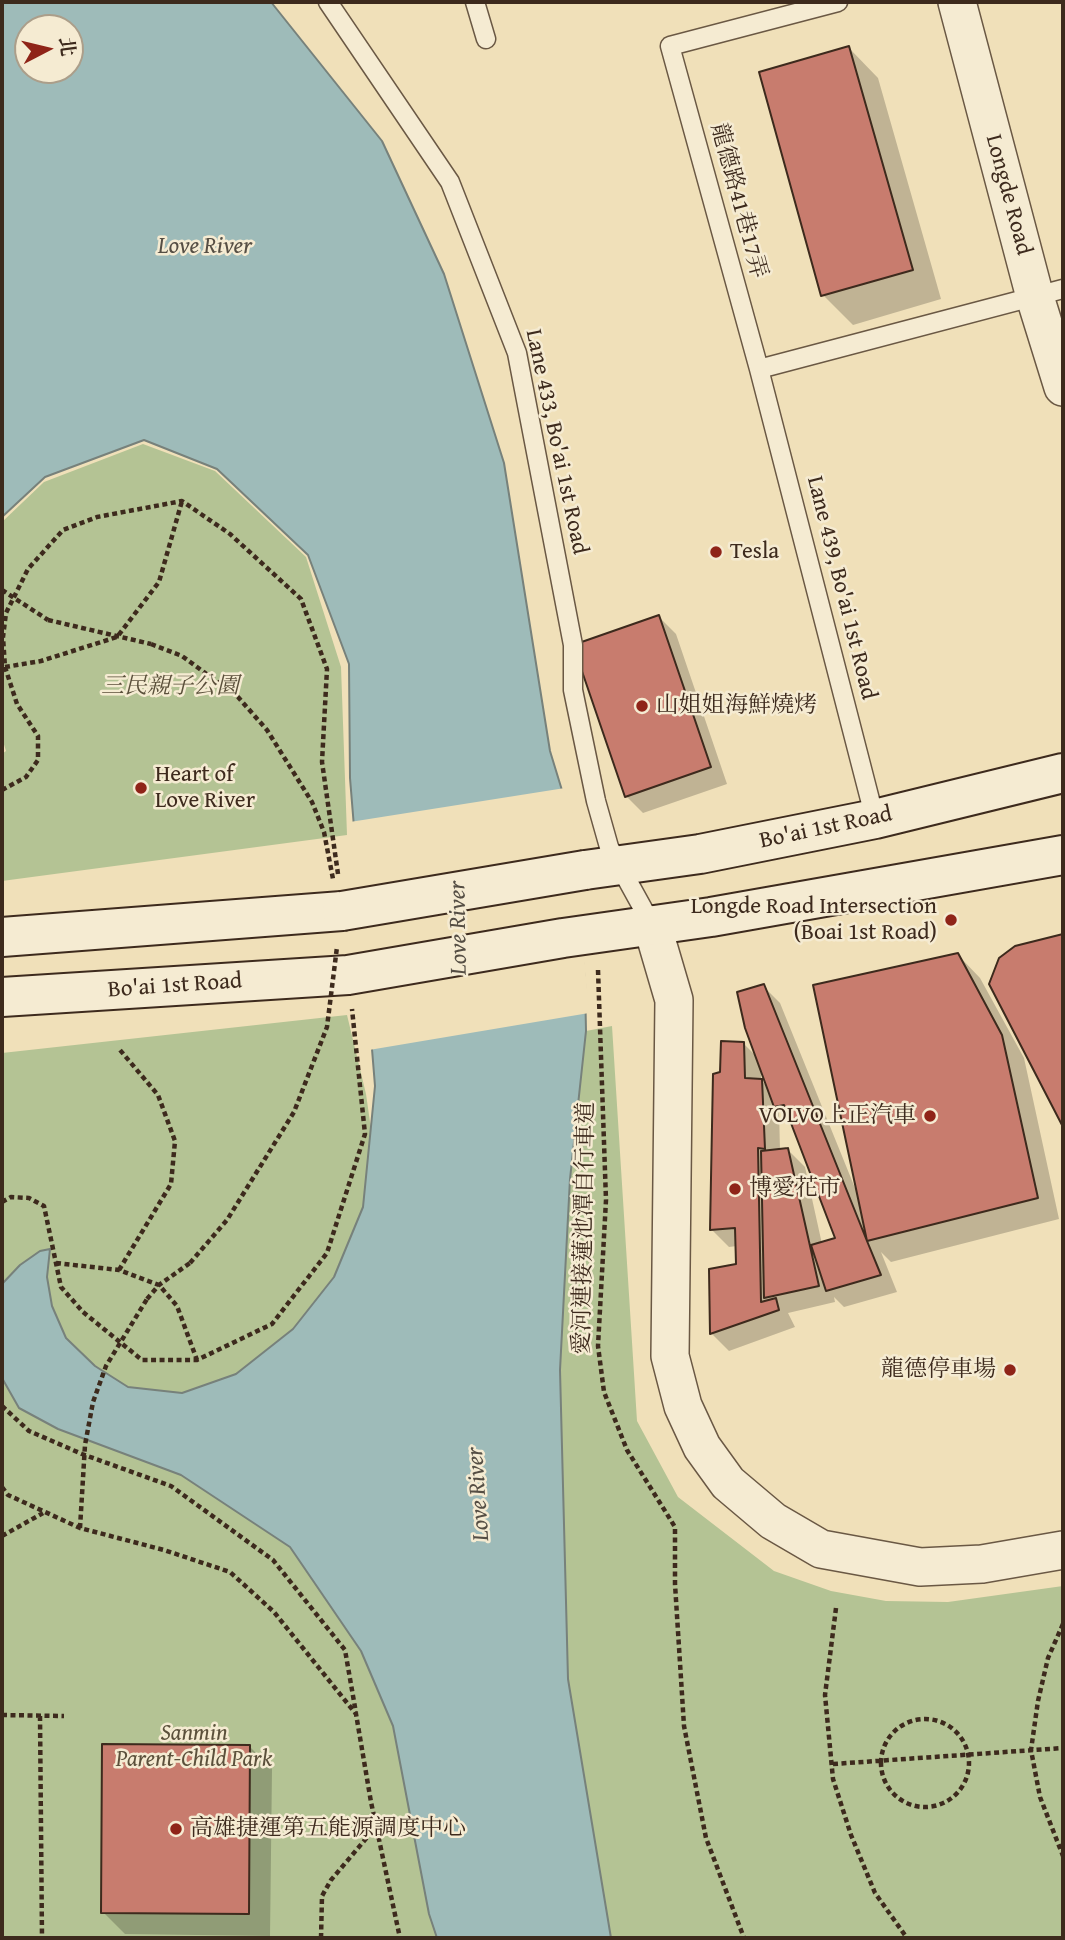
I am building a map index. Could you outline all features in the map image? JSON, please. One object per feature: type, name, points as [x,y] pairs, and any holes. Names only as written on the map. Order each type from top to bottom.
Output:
[{"type":"main road","name":"Bo'ai 1st Road","points":[[2,997],[340,930],[602,868],[700,854],[875,818],[1063,773]]},
{"type":"main road","points":[[2,937],[340,930],[594,933],[711,917],[1063,855]]},
{"type":"street","name":"Longde Road","points":[[957,2],[1049,293],[1063,387]]},
{"type":"street","points":[[652,925],[674,1000],[670,1356],[683,1406],[702,1447],[728,1483],[773,1521],[821,1549],[920,1567],[982,1564],[1063,1549]]},
{"type":"lane","name":"Lane 433, Bo'ai 1st Road","points":[[328,2],[450,182],[517,353],[573,645],[573,690],[596,801],[602,868],[652,925]]},
{"type":"lane","points":[[474,2],[486,39]]},
{"type":"lane","name":"龍德路41巷17弄","points":[[759,369],[670,46],[838,2]]},
{"type":"lane","points":[[759,369],[1049,293]]},
{"type":"lane","name":"Lane 439, Bo'ai 1st Road","points":[[759,369],[875,818]]},
{"type":"path","points":[[5,667],[41,661],[117,637],[159,582],[182,501]]},
{"type":"path","points":[[2,590],[48,620],[150,644],[182,656],[228,690],[267,730],[312,802],[324,832],[340,930],[327,1027],[294,1112],[227,1220],[190,1263],[159,1285],[147,1298],[106,1366],[93,1402],[85,1446],[80,1528]]},
{"type":"path","name":"愛河連接蓮池潭自行車道","points":[[601,994],[606,1200],[598,1346],[604,1392],[627,1450],[675,1527],[675,1584],[684,1727],[706,1838],[744,1938]]},
{"type":"path","points":[[119,1270],[171,1184],[175,1141],[158,1095],[120,1050]]},
{"type":"path","points":[[57,1263],[119,1270],[159,1285],[177,1306],[197,1360]]},
{"type":"path","points":[[2,1406],[29,1431],[82,1454],[172,1486],[273,1560],[345,1650],[376,1828],[400,1938]]},
{"type":"path","points":[[2,1487],[8,1494],[80,1528],[164,1550],[230,1572],[274,1612],[356,1714]]},
{"type":"path","points":[[2,1536],[43,1512]]},
{"type":"path","points":[[836,1608],[825,1695],[834,1779],[850,1835],[870,1881],[907,1938]]},
{"type":"path","points":[[1063,1624],[1048,1658],[1038,1700],[1031,1751],[1040,1797],[1063,1856]]},
{"type":"path","points":[[2,1716],[64,1716]]},
{"type":"path","points":[[40,1716],[42,1938]]},
{"type":"path","points":[[921,1720],[943,1723],[954,1730],[968,1754],[964,1784],[955,1796],[942,1804],[928,1807],[913,1806],[889,1789],[881,1761],[884,1747],[891,1735],[901,1726],[921,1720]]},
{"type":"path","points":[[833,1764],[1063,1748]]},
{"type":"path","points":[[321,1938],[322,1896],[331,1880],[376,1828]]},
{"type":"green space","name":"三民親子公園","points":[[143,444],[215,471],[306,557],[341,667],[347,835],[2,881],[2,754],[6,751],[2,738],[2,522],[44,482]]},
{"type":"green space","points":[[347,1015],[366,1094],[372,1136],[363,1207],[334,1277],[293,1329],[236,1374],[182,1393],[128,1387],[95,1366],[66,1338],[52,1306],[47,1277],[49,1249],[20,1265],[2,1284],[2,1053]]},
{"type":"green space","points":[[612,1026],[637,1421],[678,1497],[774,1571],[831,1591],[886,1601],[948,1602],[1063,1586],[1063,1938],[611,1938],[568,1679],[560,1370],[570,1179],[586,1031]]},
{"type":"green space","name":"Sanmin Parent-Child Park","points":[[2,1378],[19,1408],[58,1429],[181,1475],[290,1547],[361,1651],[393,1726],[429,1914],[437,1938],[2,1938]]},
{"type":"water","name":"Love River","points":[[2,2],[271,2],[382,141],[444,274],[504,463],[550,751],[568,810],[585,982],[586,1031],[570,1179],[560,1370],[568,1679],[611,1938],[437,1938],[429,1914],[393,1726],[361,1651],[290,1547],[181,1475],[58,1429],[19,1408],[2,1378],[2,1284],[20,1265],[40,1251],[50,1249],[47,1277],[52,1306],[66,1338],[95,1366],[128,1387],[182,1393],[236,1374],[293,1329],[334,1277],[363,1207],[375,1086],[350,778],[349,664],[308,555],[217,469],[144,440],[45,477],[2,517]]},
{"type":"pier","points":[[565,788],[572,809],[589,1013],[369,1050],[350,822]]},
{"type":"building","points":[[849,46],[913,270],[821,296],[759,72]]},
{"type":"building","name":"山姐姐海鮮燒烤","points":[[659,615],[711,767],[625,797],[573,645]]},
{"type":"building","points":[[1063,934],[1063,1127],[989,984],[999,958],[1015,946]]},
{"type":"building","name":"VOLVO上正汽車","points":[[958,953],[1002,1035],[1038,1198],[867,1241],[813,985]]},
{"type":"building","name":"博愛花市","points":[[764,984],[881,1275],[826,1291],[811,1245],[835,1238],[784,1105],[774,1107],[745,1028],[737,992]]},
{"type":"building","name":"博愛花市","points":[[721,1041],[744,1042],[745,1078],[762,1079],[765,1149],[758,1148],[761,1302],[776,1298],[779,1310],[710,1334],[709,1269],[736,1264],[735,1228],[710,1230],[713,1074],[720,1072]]},
{"type":"building","name":"博愛花市","points":[[788,1148],[819,1286],[764,1298],[761,1151]]},
{"type":"building","name":"高雄捷運第五能源調度中心","points":[[102,1744],[250,1745],[249,1914],[101,1913]]},
{"type":"place","name":"Tesla","points":[[716,552]]},
{"type":"place","name":"山姐姐海鮮燒烤","points":[[642,706]]},
{"type":"place","name":"Heart of Love River","points":[[141,788]]},
{"type":"place","name":"Longde Road Intersection (Boai 1st Road)","points":[[951,920]]},
{"type":"place","name":"VOLVO上正汽車","points":[[930,1116]]},
{"type":"place","name":"博愛花市","points":[[735,1189]]},
{"type":"place","name":"龍德停車場","points":[[1010,1370]]},
{"type":"place","name":"高雄捷運第五能源調度中心","points":[[176,1829]]}]
